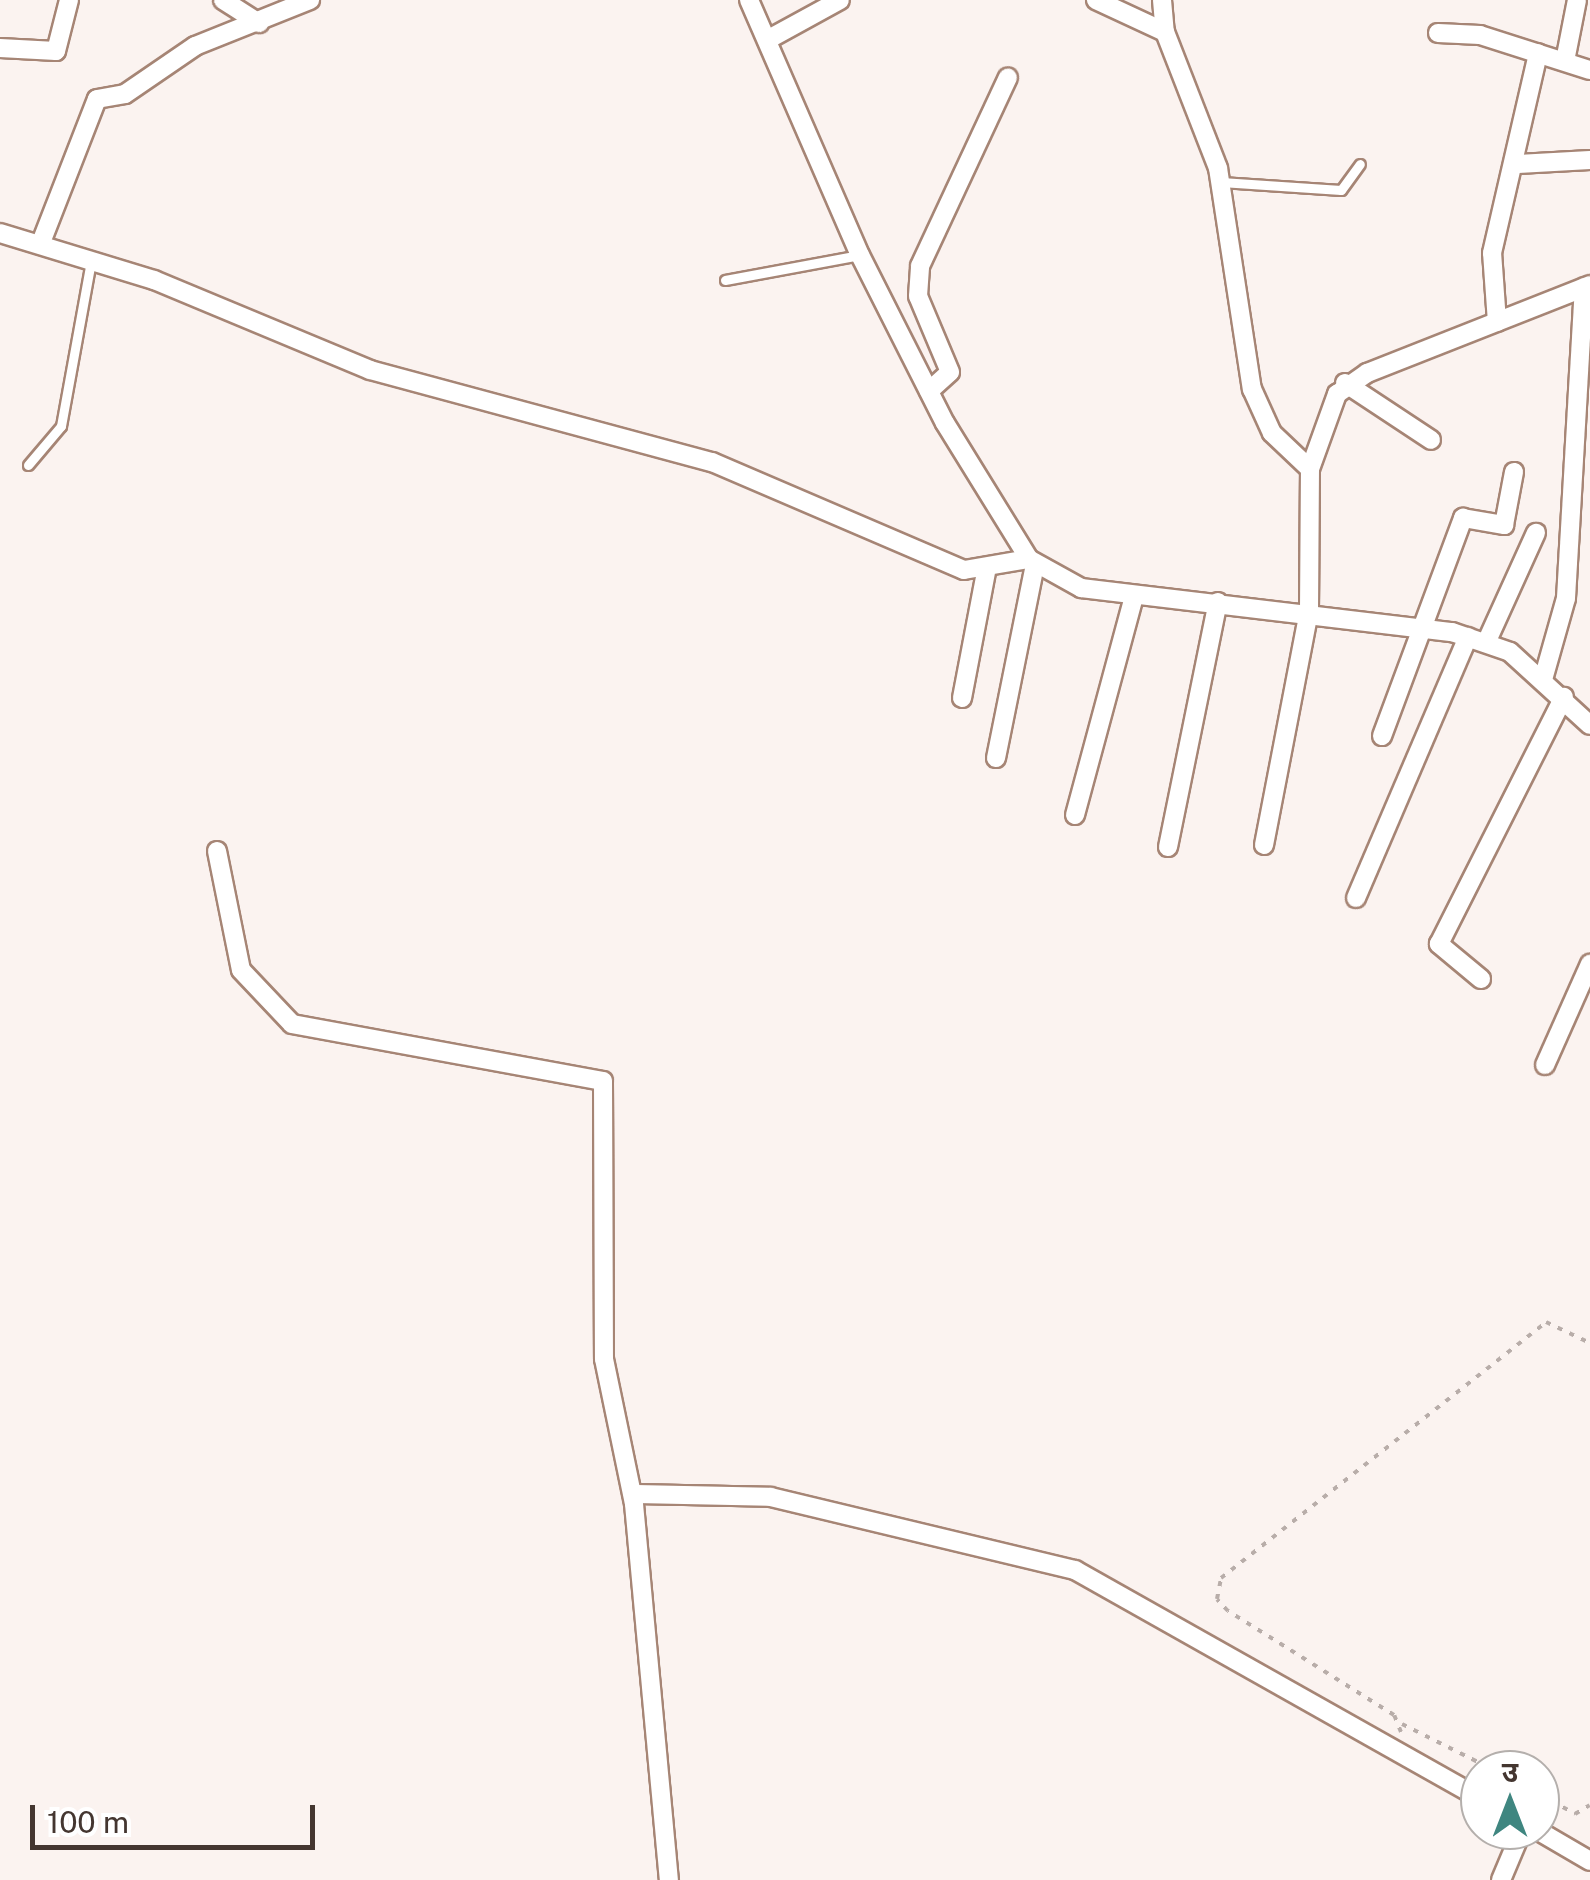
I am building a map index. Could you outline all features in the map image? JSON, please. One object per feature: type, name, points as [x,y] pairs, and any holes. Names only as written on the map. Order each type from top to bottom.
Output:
[{"type":"street","points":[[0,48],[56,51],[69,0]]},
{"type":"street","points":[[223,0],[259,23]]},
{"type":"street","points":[[42,240],[93,102],[129,92],[212,38],[259,23],[310,0]]},
{"type":"street","points":[[749,0],[860,255],[929,391],[1032,562],[1064,582],[1134,596],[1309,611],[1416,626],[1477,640],[1544,676],[1590,725]]},
{"type":"street","points":[[767,40],[840,0]]},
{"type":"street","points":[[1096,0],[1166,32]]},
{"type":"street","points":[[1162,0],[1166,32],[1221,182],[1252,389],[1272,433],[1310,469]]},
{"type":"street","points":[[1565,61],[1577,0]]},
{"type":"street","points":[[1438,33],[1538,53],[1590,70]]},
{"type":"street","points":[[1497,322],[1492,253],[1518,164],[1538,53]]},
{"type":"street","points":[[929,391],[950,372],[918,296],[920,266],[1008,77]]},
{"type":"street","points":[[1518,164],[1590,160]]},
{"type":"street","points":[[0,233],[42,240],[90,266],[154,280],[290,344],[424,387],[712,462],[986,572],[1032,562]]},
{"type":"street","points":[[1264,845],[1309,611],[1310,469],[1345,384],[1587,286],[1582,443],[1566,598],[1544,676]]},
{"type":"street","points":[[1345,384],[1431,440]]},
{"type":"street","points":[[1382,736],[1416,626],[1464,516],[1504,525],[1514,472]]},
{"type":"street","points":[[1356,898],[1477,640],[1536,533]]},
{"type":"street","points":[[996,758],[1032,562]]},
{"type":"street","points":[[962,698],[986,572]]},
{"type":"street","points":[[1075,815],[1134,596]]},
{"type":"street","points":[[1168,847],[1218,602]]},
{"type":"street","points":[[1482,979],[1438,944],[1564,698]]},
{"type":"street","points":[[218,850],[241,970],[292,1024],[603,1081],[604,1358],[633,1494],[670,1880]]},
{"type":"street","points":[[1545,1065],[1590,964]]},
{"type":"street","points":[[633,1494],[771,1497],[1075,1570],[1146,1602],[1460,1787]]},
{"type":"street","points":[[1560,1843],[1590,1861]]},
{"type":"street","points":[[1501,1880],[1514,1850]]},
{"type":"lane","points":[[1221,182],[1341,190],[1360,164]]},
{"type":"lane","points":[[726,280],[860,255]]},
{"type":"lane","points":[[28,465],[61,426],[90,266]]},
{"type":"path","points":[[1460,1753],[1402,1724],[1228,1612],[1217,1599],[1222,1578],[1546,1322],[1590,1342]]},
{"type":"path","points":[[1390,1749],[1402,1724]]},
{"type":"path","points":[[1560,1806],[1575,1814],[1590,1804]]}]
